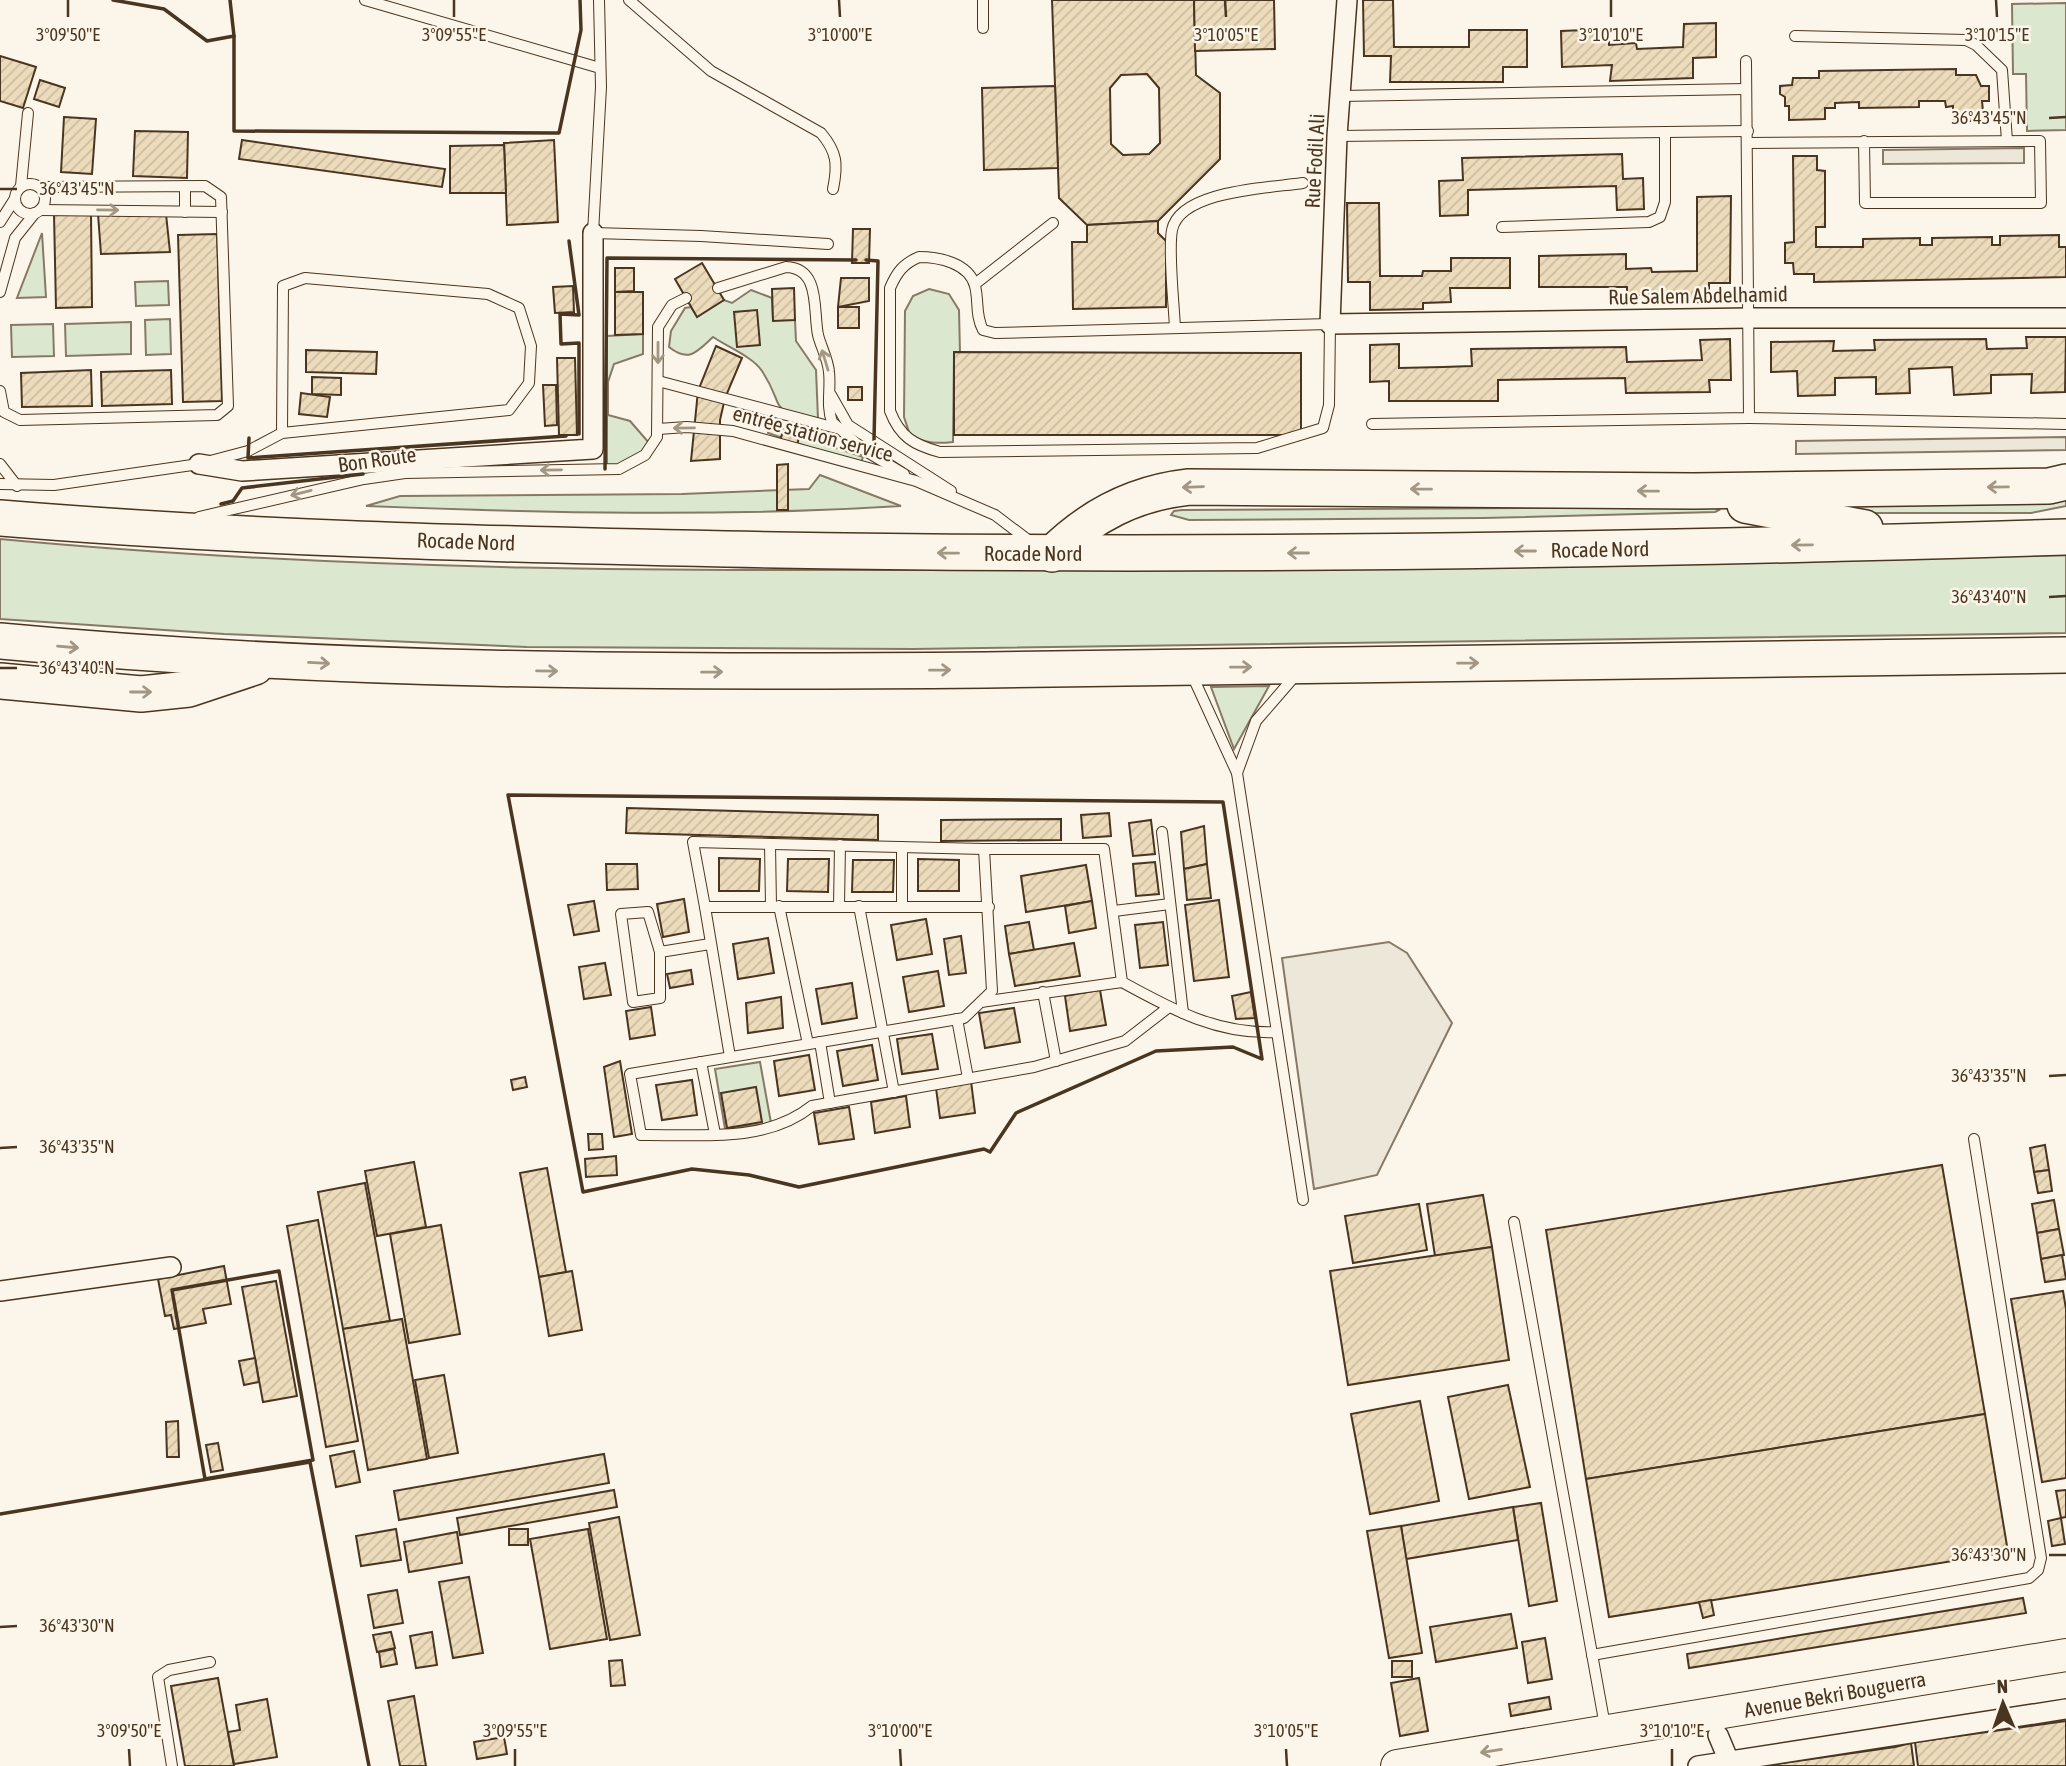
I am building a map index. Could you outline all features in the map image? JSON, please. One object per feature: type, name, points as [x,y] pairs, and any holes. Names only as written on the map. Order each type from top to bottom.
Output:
[{"type":"highway","points":[[1047,554],[1083,526],[1121,504],[1166,490],[1189,487],[1694,491],[2009,487],[2049,486],[2066,482]]},
{"type":"highway","points":[[1694,491],[1758,508],[1941,541]]},
{"type":"highway","name":"Rocade Nord","points":[[0,518],[144,530],[541,545],[1047,554],[1541,551],[2066,537]]},
{"type":"highway","points":[[2024,538],[2066,519]]},
{"type":"highway","points":[[0,641],[275,661],[644,673],[2066,655]]},
{"type":"highway","points":[[1889,656],[2066,671]]},
{"type":"highway","points":[[0,681],[141,694],[189,689],[275,661]]},
{"type":"highway","name":"Avenue Bekri Bouguerra","points":[[1397,1766],[2066,1655]]},
{"type":"highway","name":"Avenue Bekri Bouguerra","points":[[1525,1766],[1726,1754],[2066,1677]]},
{"type":"street","name":"Rue Fodil Ali","points":[[1330,324],[1337,136],[1347,0]]},
{"type":"street","points":[[198,464],[242,471],[593,449],[593,233]]},
{"type":"street","name":"Rue Salem Abdelhamid","points":[[1330,324],[1750,318],[2066,318]]},
{"type":"street","points":[[0,1291],[171,1268]]},
{"type":"street","points":[[1698,1766],[1726,1754],[2066,1709]]},
{"type":"lane","points":[[365,0],[600,68]]},
{"type":"lane","points":[[599,0],[600,68],[593,233],[828,244]]},
{"type":"lane","points":[[629,0],[710,71],[821,133],[833,148],[838,164],[834,189]]},
{"type":"lane","points":[[983,0],[983,29]]},
{"type":"lane","points":[[1795,36],[1966,40],[1976,45],[2002,70],[2007,141]]},
{"type":"lane","points":[[1746,61],[1749,418]]},
{"type":"lane","points":[[1341,96],[1746,89]]},
{"type":"lane","points":[[0,222],[21,186],[28,113]]},
{"type":"lane","points":[[1337,136],[1748,131]]},
{"type":"lane","points":[[1502,227],[1649,222],[1660,217],[1665,202],[1665,132]]},
{"type":"lane","points":[[1748,142],[1864,141],[2040,141],[2041,203],[1866,203],[1864,141]]},
{"type":"lane","points":[[0,391],[4,412],[20,420],[222,414],[229,401],[221,197],[211,188],[185,186],[40,187],[31,183],[21,186]]},
{"type":"lane","points":[[1175,328],[1172,230],[1180,215],[1203,198],[1303,183]]},
{"type":"lane","points":[[185,186],[185,212]]},
{"type":"lane","points":[[0,292],[15,238],[37,212],[45,196],[40,187]]},
{"type":"lane","points":[[14,200],[21,212],[222,212]]},
{"type":"lane","points":[[975,284],[1053,223]]},
{"type":"lane","points":[[919,257],[936,257],[952,262],[975,284],[977,319],[983,330],[995,333],[1330,324],[1329,405],[1323,428],[1257,448],[940,452],[917,446],[897,430],[890,411],[890,288],[896,273],[906,262],[919,257]]},
{"type":"lane","name":"entrée station service","points":[[718,288],[786,267],[807,275],[812,285],[818,334],[829,370],[829,414],[836,428],[864,450],[916,481],[1009,524],[1047,554]]},
{"type":"lane","points":[[0,484],[54,485],[198,464],[248,451],[282,433],[509,410],[529,383],[531,346],[519,308],[488,294],[305,278],[283,286],[282,433]]},
{"type":"lane","points":[[658,429],[658,327],[672,305],[686,298]]},
{"type":"lane","points":[[658,381],[836,428]]},
{"type":"lane","points":[[829,384],[835,406],[848,425],[978,508]]},
{"type":"lane","points":[[1372,424],[1749,418],[2066,424]]},
{"type":"lane","name":"entrée station service","points":[[658,429],[733,431],[916,481]]},
{"type":"lane","name":"Bon Route","points":[[144,530],[324,487],[405,473],[620,469],[650,450],[658,429]]},
{"type":"lane","points":[[0,464],[17,486]]},
{"type":"lane","points":[[1237,774],[1256,721],[1304,666]]},
{"type":"lane","points":[[1188,668],[1237,774],[1303,1200]]},
{"type":"lane","points":[[1162,832],[1183,1013]]},
{"type":"lane","points":[[730,1057],[693,842],[1104,849],[1122,982]]},
{"type":"lane","points":[[770,844],[775,906],[807,1044]]},
{"type":"lane","points":[[839,906],[840,845]]},
{"type":"lane","points":[[902,846],[902,906]]},
{"type":"lane","points":[[984,849],[992,991],[964,1018],[630,1074],[641,1135],[753,1133],[796,1119],[812,1106],[1056,1061],[1125,1041],[1169,1007]]},
{"type":"lane","points":[[1114,911],[1170,904]]},
{"type":"lane","points":[[705,906],[989,907]]},
{"type":"lane","points":[[859,906],[894,1092]]},
{"type":"lane","points":[[648,912],[660,952],[660,998],[633,1002],[621,914],[648,912]]},
{"type":"lane","points":[[660,952],[710,944]]},
{"type":"lane","points":[[981,1003],[1122,982],[1169,1007],[1234,1032],[1277,1032]]},
{"type":"lane","points":[[1044,992],[1056,1061]]},
{"type":"lane","points":[[957,1018],[968,1079]]},
{"type":"lane","points":[[820,1042],[830,1103]]},
{"type":"lane","points":[[701,1062],[715,1134]]},
{"type":"lane","points":[[1592,1655],[2029,1578],[2038,1570],[2041,1558],[1974,1139]]},
{"type":"lane","points":[[1514,1222],[1606,1733]]},
{"type":"lane","points":[[172,1766],[158,1677],[169,1670],[209,1662]]},
{"type":"green space","points":[[2066,3],[2066,130],[2027,131],[2026,74],[2013,74],[2012,4]]},
{"type":"green space","points":[[42,233],[46,297],[17,298]]},
{"type":"green space","points":[[168,281],[169,305],[136,306],[135,282]]},
{"type":"green space","points":[[929,289],[949,294],[959,310],[960,353],[954,353],[953,442],[931,442],[910,435],[904,417],[905,311],[913,296]]},
{"type":"green space","points":[[751,290],[772,298],[773,320],[795,320],[796,341],[816,370],[818,419],[784,410],[758,366],[713,337],[692,354],[682,354],[669,347],[671,331],[685,308],[691,307],[697,316],[724,300],[732,303]]},
{"type":"green space","points":[[170,319],[171,354],[146,355],[145,320]]},
{"type":"green space","points":[[131,322],[131,354],[66,356],[65,324]]},
{"type":"green space","points":[[53,324],[54,356],[12,357],[11,325]]},
{"type":"green space","points":[[643,334],[643,354],[614,364],[608,382],[608,415],[630,421],[650,444],[637,460],[607,469],[607,336]]},
{"type":"green space","points":[[771,425],[863,457],[860,465],[768,433]]},
{"type":"green space","points":[[820,475],[901,506],[767,512],[634,513],[366,506],[400,496],[682,494],[809,489]]},
{"type":"green space","points":[[2066,490],[2066,506],[2031,513],[1816,513],[1808,498]]},
{"type":"green space","points":[[1715,507],[1719,510],[1483,518],[1189,520],[1171,515],[1174,511],[1182,510]]},
{"type":"green space","points":[[0,539],[261,558],[655,570],[1303,567],[2066,555],[2066,633],[913,649],[527,647],[224,634],[0,619]]},
{"type":"green space","points":[[1269,686],[1234,749],[1211,687]]},
{"type":"green space","points":[[760,1062],[771,1123],[725,1129],[715,1069]]},
{"type":"shaded area","points":[[2024,148],[2024,163],[1883,164],[1883,150]]},
{"type":"shaded area","points":[[2066,437],[2066,450],[1796,454],[1796,441]]},
{"type":"shaded area","points":[[1389,942],[1407,953],[1452,1023],[1377,1175],[1314,1189],[1282,958]]},
{"type":"building","points":[[1052,0],[1194,0],[1196,75],[1220,93],[1220,159],[1158,221],[1087,225],[1059,198]],"holes":[[[1147,74],[1159,88],[1160,143],[1149,154],[1123,155],[1111,144],[1110,88],[1121,75]]]},
{"type":"building","points":[[1194,0],[1274,0],[1275,49],[1195,51]]},
{"type":"building","points":[[1363,0],[1393,0],[1394,47],[1469,47],[1469,30],[1527,30],[1527,67],[1503,67],[1503,82],[1390,82],[1391,56],[1364,56]]},
{"type":"building","points":[[1716,23],[1716,57],[1693,58],[1693,78],[1610,81],[1612,65],[1562,67],[1561,31],[1609,29],[1609,45],[1636,43],[1637,49],[1683,47],[1684,24]]},
{"type":"building","points":[[0,56],[36,67],[23,108],[0,101]]},
{"type":"building","points":[[1956,69],[1956,75],[1976,75],[1981,86],[1989,86],[1989,101],[1982,101],[1983,111],[1977,111],[1977,121],[1953,121],[1953,106],[1946,107],[1945,101],[1919,101],[1919,107],[1859,108],[1859,102],[1835,103],[1835,108],[1825,108],[1825,119],[1789,120],[1789,106],[1785,106],[1785,97],[1780,94],[1780,86],[1792,85],[1793,78],[1819,78],[1819,71]]},
{"type":"building","points":[[40,80],[65,88],[59,107],[34,99]]},
{"type":"building","points":[[1055,86],[1058,168],[984,170],[982,88]]},
{"type":"building","points":[[64,117],[96,119],[92,174],[61,172]]},
{"type":"building","points":[[135,131],[188,132],[187,178],[133,176]]},
{"type":"building","points":[[242,140],[445,169],[442,187],[239,159]]},
{"type":"building","points":[[554,140],[558,222],[507,225],[504,143]]},
{"type":"building","points":[[504,145],[506,193],[450,193],[450,146]]},
{"type":"building","points":[[1622,154],[1623,179],[1643,178],[1644,209],[1617,210],[1616,186],[1468,190],[1468,215],[1440,216],[1439,181],[1463,180],[1462,158]]},
{"type":"building","points":[[1793,156],[1817,156],[1817,170],[1825,171],[1825,227],[1816,227],[1816,247],[1863,247],[1863,239],[1920,238],[1920,245],[1932,245],[1932,238],[1992,237],[1992,245],[2000,245],[2000,236],[2059,235],[2059,247],[2066,247],[2066,277],[1814,282],[1814,274],[1794,274],[1793,263],[1785,263],[1785,243],[1794,242]]},
{"type":"building","points":[[1731,196],[1730,283],[1709,283],[1709,302],[1653,303],[1653,294],[1627,296],[1627,287],[1539,287],[1539,256],[1626,254],[1626,269],[1651,268],[1652,272],[1697,271],[1697,197]]},
{"type":"building","points":[[1347,203],[1379,203],[1380,276],[1422,276],[1423,271],[1451,271],[1451,258],[1510,258],[1510,288],[1450,288],[1451,302],[1423,303],[1423,309],[1370,310],[1370,282],[1348,282]]},
{"type":"building","points":[[54,214],[91,214],[92,307],[56,308]]},
{"type":"building","points":[[98,214],[166,214],[170,252],[101,254]]},
{"type":"building","points":[[1158,221],[1158,233],[1166,241],[1166,307],[1073,309],[1072,242],[1087,242],[1087,225]]},
{"type":"building","points":[[853,229],[870,229],[869,263],[852,263]]},
{"type":"building","points":[[217,234],[222,401],[183,402],[178,235]]},
{"type":"building","points":[[702,263],[724,300],[697,317],[675,279]]},
{"type":"building","points":[[615,268],[634,268],[634,291],[615,292]]},
{"type":"building","points":[[841,278],[869,278],[869,301],[838,307]]},
{"type":"building","points":[[573,286],[574,312],[555,313],[553,287]]},
{"type":"building","points":[[794,288],[795,320],[773,321],[772,289]]},
{"type":"building","points":[[615,292],[643,292],[643,334],[615,335]]},
{"type":"building","points":[[838,307],[859,307],[859,328],[838,328]]},
{"type":"building","points":[[757,310],[760,345],[737,347],[734,312]]},
{"type":"building","points":[[2026,337],[2066,337],[2065,392],[2031,393],[2032,374],[1991,375],[1991,393],[1954,395],[1952,367],[1909,369],[1910,393],[1876,394],[1876,377],[1835,378],[1835,395],[1798,396],[1797,371],[1771,372],[1771,342],[1834,341],[1833,351],[1875,350],[1874,340],[1986,339],[1987,349],[2027,348]]},
{"type":"building","points":[[1730,339],[1731,380],[1709,380],[1710,392],[1626,393],[1625,378],[1498,380],[1498,401],[1389,401],[1389,381],[1370,382],[1370,345],[1399,344],[1399,368],[1472,366],[1471,349],[1626,347],[1627,362],[1702,360],[1700,340]]},
{"type":"building","points":[[716,346],[742,358],[725,398],[720,420],[720,459],[691,461],[698,391]]},
{"type":"building","points":[[306,350],[377,352],[376,374],[306,372]]},
{"type":"building","points":[[954,352],[1301,353],[1301,435],[954,435]]},
{"type":"building","points":[[557,358],[575,358],[577,435],[559,435]]},
{"type":"building","points":[[91,370],[92,406],[22,407],[21,373]]},
{"type":"building","points":[[171,370],[172,404],[102,406],[101,372]]},
{"type":"building","points":[[312,377],[341,378],[341,395],[312,394]]},
{"type":"building","points":[[543,385],[556,385],[557,425],[545,426]]},
{"type":"building","points":[[848,387],[862,387],[862,400],[848,400]]},
{"type":"building","points":[[301,393],[330,397],[327,417],[299,414]]},
{"type":"building","points":[[783,432],[799,437],[797,446],[780,440]]},
{"type":"building","points":[[788,464],[788,510],[777,510],[777,465]]},
{"type":"building","points":[[627,808],[878,815],[878,840],[626,833]]},
{"type":"building","points":[[1109,813],[1111,836],[1083,838],[1081,815]]},
{"type":"building","points":[[1061,819],[1061,840],[941,841],[941,820]]},
{"type":"building","points":[[1151,820],[1155,854],[1133,856],[1129,823]]},
{"type":"building","points":[[1204,826],[1207,864],[1184,869],[1181,832]]},
{"type":"building","points":[[719,858],[760,859],[759,891],[719,891]]},
{"type":"building","points":[[788,859],[829,859],[828,892],[787,891]]},
{"type":"building","points":[[918,859],[959,860],[959,891],[918,891]]},
{"type":"building","points":[[853,860],[894,860],[893,892],[852,892]]},
{"type":"building","points":[[1155,862],[1159,894],[1136,896],[1133,864]]},
{"type":"building","points":[[606,864],[637,864],[638,889],[607,890]]},
{"type":"building","points":[[1207,864],[1211,898],[1187,900],[1184,869]]},
{"type":"building","points":[[1086,865],[1092,901],[1026,912],[1021,876]]},
{"type":"building","points":[[684,899],[689,932],[663,937],[657,904]]},
{"type":"building","points":[[1219,900],[1229,977],[1194,981],[1185,905]]},
{"type":"building","points":[[594,901],[599,931],[574,935],[568,905]]},
{"type":"building","points":[[1092,901],[1096,928],[1069,933],[1065,906]]},
{"type":"building","points":[[926,919],[932,954],[897,960],[891,925]]},
{"type":"building","points":[[1029,922],[1034,950],[1009,954],[1005,926]]},
{"type":"building","points":[[1163,922],[1168,965],[1140,968],[1135,925]]},
{"type":"building","points":[[961,936],[966,973],[949,975],[944,939]]},
{"type":"building","points":[[768,938],[774,973],[738,979],[733,944]]},
{"type":"building","points":[[1074,943],[1080,976],[1015,986],[1009,954]]},
{"type":"building","points":[[605,963],[611,995],[584,999],[579,967]]},
{"type":"building","points":[[691,970],[693,984],[670,988],[667,974]]},
{"type":"building","points":[[938,971],[944,1006],[909,1012],[903,977]]},
{"type":"building","points":[[852,983],[857,1018],[822,1024],[816,989]]},
{"type":"building","points":[[1100,990],[1106,1025],[1070,1031],[1065,996]]},
{"type":"building","points":[[1251,992],[1255,1018],[1236,1019],[1232,996]]},
{"type":"building","points":[[781,997],[783,1028],[748,1033],[746,1003]]},
{"type":"building","points":[[651,1007],[655,1035],[630,1039],[626,1011]]},
{"type":"building","points":[[1014,1008],[1020,1042],[985,1048],[979,1013]]},
{"type":"building","points":[[932,1034],[938,1069],[902,1074],[897,1039]]},
{"type":"building","points":[[872,1045],[878,1080],[843,1086],[837,1051]]},
{"type":"building","points":[[809,1055],[815,1090],[779,1096],[774,1061]]},
{"type":"building","points":[[620,1061],[632,1134],[614,1137],[604,1067]]},
{"type":"building","points":[[525,1077],[527,1087],[513,1090],[511,1080]]},
{"type":"building","points":[[692,1080],[697,1115],[662,1120],[656,1085]]},
{"type":"building","points":[[971,1081],[975,1113],[940,1118],[936,1088]]},
{"type":"building","points":[[756,1087],[762,1122],[727,1128],[721,1093]]},
{"type":"building","points":[[906,1096],[910,1127],[875,1133],[871,1102]]},
{"type":"building","points":[[849,1107],[854,1139],[819,1144],[814,1113]]},
{"type":"building","points":[[588,1134],[602,1134],[603,1149],[589,1150]]},
{"type":"building","points":[[2045,1145],[2049,1170],[2034,1172],[2030,1148]]},
{"type":"building","points":[[616,1156],[617,1175],[586,1177],[585,1159]]},
{"type":"building","points":[[414,1162],[426,1227],[377,1236],[365,1171]]},
{"type":"building","points":[[1942,1165],[1985,1414],[1586,1479],[1546,1230]]},
{"type":"building","points":[[547,1168],[566,1272],[539,1277],[520,1173]]},
{"type":"building","points":[[2049,1170],[2052,1191],[2038,1193],[2034,1172]]},
{"type":"building","points":[[365,1183],[390,1321],[343,1329],[318,1192]]},
{"type":"building","points":[[1483,1195],[1492,1247],[1435,1256],[1427,1204]]},
{"type":"building","points":[[2054,1200],[2059,1229],[2037,1233],[2032,1204]]},
{"type":"building","points":[[1419,1204],[1427,1250],[1353,1263],[1345,1216]]},
{"type":"building","points":[[318,1220],[358,1441],[326,1447],[287,1226]]},
{"type":"building","points":[[441,1225],[460,1334],[409,1343],[390,1234]]},
{"type":"building","points":[[2059,1229],[2064,1255],[2041,1259],[2037,1233]]},
{"type":"building","points":[[1492,1247],[1509,1360],[1348,1385],[1330,1271]]},
{"type":"building","points":[[2062,1255],[2066,1279],[2045,1282],[2041,1259]]},
{"type":"building","points":[[224,1266],[231,1304],[203,1309],[206,1323],[174,1329],[171,1315],[165,1316],[158,1279]]},
{"type":"building","points":[[572,1271],[582,1330],[549,1336],[539,1277]]},
{"type":"building","points":[[276,1281],[297,1396],[263,1402],[242,1287]]},
{"type":"building","points":[[2063,1291],[2066,1309],[2066,1478],[2042,1482],[2011,1299]]},
{"type":"building","points":[[402,1319],[427,1459],[368,1470],[343,1329]]},
{"type":"building","points":[[255,1358],[259,1382],[244,1385],[239,1361]]},
{"type":"building","points":[[444,1375],[458,1453],[429,1458],[415,1380]]},
{"type":"building","points":[[1508,1385],[1530,1487],[1469,1499],[1448,1397]]},
{"type":"building","points":[[1420,1401],[1439,1501],[1370,1514],[1351,1414]]},
{"type":"building","points":[[1985,1414],[2008,1552],[1609,1617],[1586,1479]]},
{"type":"building","points":[[178,1421],[179,1457],[167,1457],[166,1422]]},
{"type":"building","points":[[218,1443],[223,1470],[211,1472],[206,1445]]},
{"type":"building","points":[[354,1451],[360,1482],[336,1487],[330,1456]]},
{"type":"building","points":[[604,1454],[609,1483],[399,1520],[394,1491]]},
{"type":"building","points":[[614,1490],[617,1507],[460,1535],[457,1518]]},
{"type":"building","points":[[2066,1490],[2066,1517],[2061,1518],[2056,1491]]},
{"type":"building","points":[[1541,1503],[1557,1601],[1529,1606],[1513,1507]]},
{"type":"building","points":[[1513,1507],[1518,1540],[1406,1559],[1401,1526]]},
{"type":"building","points":[[619,1517],[640,1635],[610,1640],[589,1523]]},
{"type":"building","points":[[2061,1518],[2065,1544],[2052,1546],[2048,1521]]},
{"type":"building","points":[[1401,1526],[1422,1653],[1389,1658],[1367,1531]]},
{"type":"building","points":[[396,1529],[401,1560],[361,1566],[356,1536]]},
{"type":"building","points":[[509,1529],[528,1529],[528,1545],[509,1545]]},
{"type":"building","points":[[588,1529],[607,1639],[550,1649],[530,1539]]},
{"type":"building","points":[[457,1532],[462,1563],[409,1572],[404,1542]]},
{"type":"building","points":[[469,1577],[483,1653],[453,1658],[439,1582]]},
{"type":"building","points":[[397,1590],[403,1623],[374,1628],[368,1595]]},
{"type":"building","points":[[2023,1598],[2026,1613],[1689,1668],[1687,1654]]},
{"type":"building","points":[[1711,1600],[1714,1615],[1703,1618],[1699,1602]]},
{"type":"building","points":[[1511,1614],[1517,1648],[1436,1662],[1430,1627]]},
{"type":"building","points":[[391,1632],[395,1648],[377,1652],[373,1635]]},
{"type":"building","points":[[432,1632],[437,1665],[416,1668],[410,1636]]},
{"type":"building","points":[[1545,1638],[1552,1679],[1528,1683],[1522,1642]]},
{"type":"building","points":[[394,1649],[397,1664],[381,1667],[379,1652]]},
{"type":"building","points":[[622,1660],[625,1685],[611,1686],[609,1661]]},
{"type":"building","points":[[1392,1661],[1412,1661],[1412,1677],[1392,1677]]},
{"type":"building","points":[[218,1678],[234,1766],[185,1766],[171,1686]]},
{"type":"building","points":[[1419,1678],[1428,1731],[1400,1736],[1391,1683]]},
{"type":"building","points":[[414,1696],[426,1766],[400,1766],[388,1701]]},
{"type":"building","points":[[1549,1697],[1551,1709],[1511,1716],[1509,1704]]},
{"type":"building","points":[[267,1699],[277,1757],[234,1764],[228,1732],[240,1730],[236,1705]]},
{"type":"building","points":[[2066,1721],[2066,1766],[1918,1766],[1915,1742]]},
{"type":"building","points":[[504,1737],[507,1754],[477,1759],[474,1742]]},
{"type":"building","points":[[1911,1743],[1914,1766],[1762,1766],[1895,1747]]},
{"type":"wall","points":[[113,0],[164,9],[207,41],[234,36],[230,0]]},
{"type":"wall","points":[[234,36],[234,131],[559,133],[581,30],[580,0]]},
{"type":"wall","points":[[569,241],[579,315],[560,314],[561,344],[579,343],[579,434]]},
{"type":"wall","points":[[605,469],[607,258],[856,260]]},
{"type":"wall","points":[[866,260],[878,261],[874,440]]},
{"type":"wall","points":[[249,438],[248,458],[566,436]]},
{"type":"wall","points":[[221,504],[233,501],[242,488],[363,474]]},
{"type":"wall","points":[[508,795],[1223,802],[1262,1059],[1233,1047],[1156,1051],[1016,1113],[990,1152],[984,1149],[799,1187],[749,1175],[692,1169],[583,1192],[508,795]]},
{"type":"wall","points":[[279,1271],[313,1460],[205,1479],[172,1290],[279,1271]]},
{"type":"wall","points":[[0,1514],[310,1462],[369,1766]]}]
